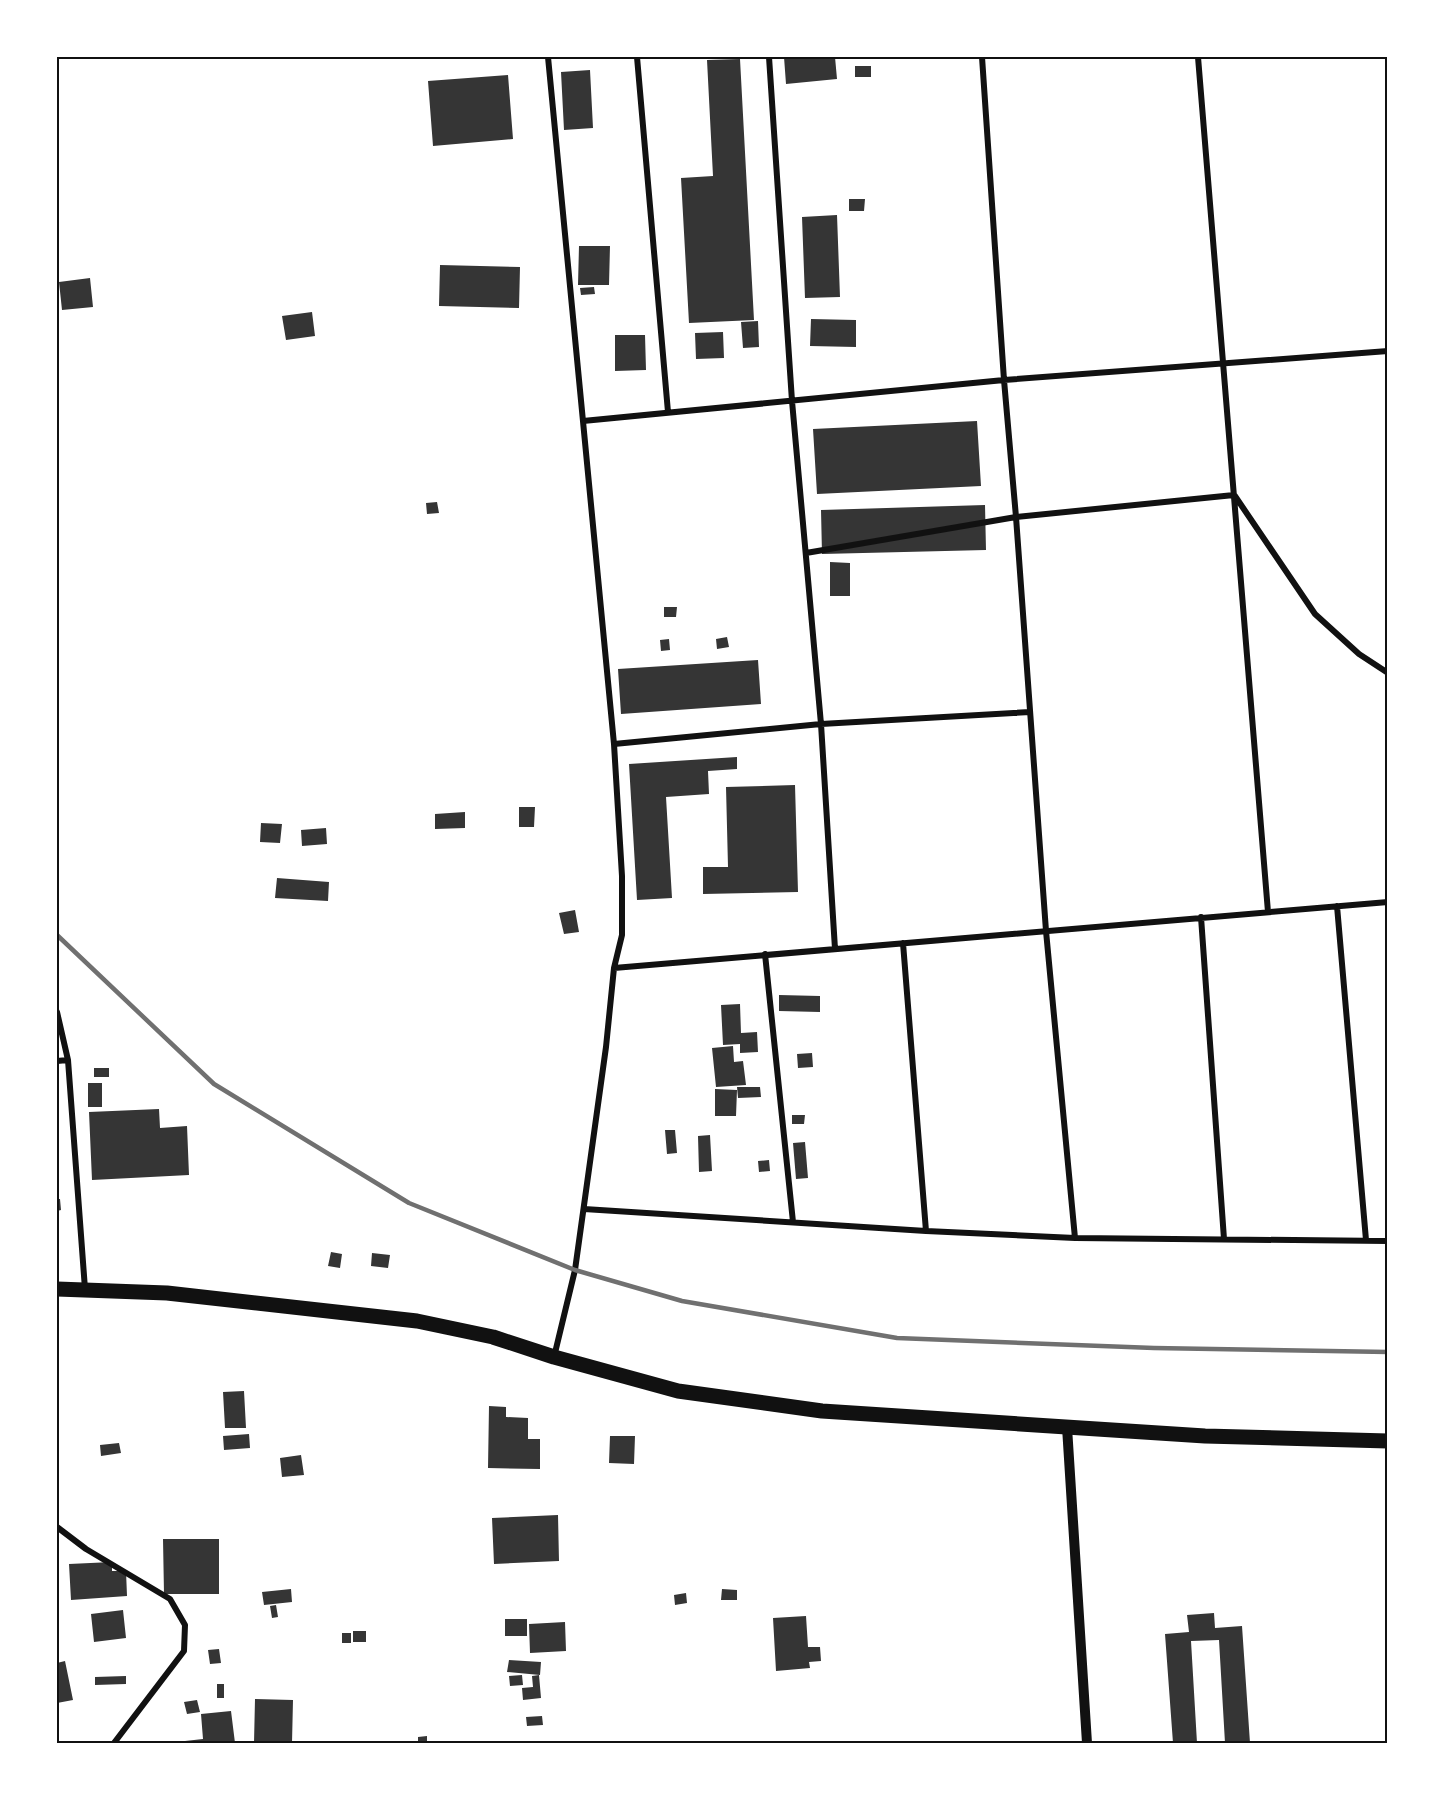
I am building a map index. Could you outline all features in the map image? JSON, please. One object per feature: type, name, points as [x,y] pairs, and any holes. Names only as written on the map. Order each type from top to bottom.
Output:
[{"type":"main road","points":[[57,1288],[167,1293],[417,1321],[493,1337],[554,1357],[678,1391],[822,1411],[1205,1436],[1388,1441]]},
{"type":"street","points":[[548,57],[614,744],[622,876],[622,935],[614,968],[606,1047],[584,1209],[575,1270],[554,1357]]},
{"type":"street","points":[[637,57],[668,412]]},
{"type":"street","points":[[769,57],[792,401],[821,724],[835,949]]},
{"type":"street","points":[[982,57],[1046,931],[1075,1238]]},
{"type":"street","points":[[1198,57],[1268,912]]},
{"type":"street","points":[[583,421],[1004,380],[1388,351]]},
{"type":"street","points":[[806,553],[1016,517],[1234,495]]},
{"type":"street","points":[[1234,495],[1315,614],[1359,654],[1388,673]]},
{"type":"street","points":[[614,744],[821,724],[1030,712]]},
{"type":"street","points":[[614,968],[1388,902]]},
{"type":"street","points":[[1337,906],[1366,1240]]},
{"type":"street","points":[[1201,918],[1224,1239]]},
{"type":"street","points":[[903,943],[926,1232]]},
{"type":"street","points":[[765,954],[793,1222]]},
{"type":"street","points":[[57,1012],[68,1060],[85,1290]]},
{"type":"street","points":[[57,1061],[68,1060]]},
{"type":"street","points":[[584,1209],[926,1232],[1075,1238],[1388,1241]]},
{"type":"street","points":[[1067,1427],[1087,1743]]},
{"type":"street","points":[[57,1527],[86,1549],[170,1599],[185,1625],[184,1651],[114,1743]]},
{"type":"building","points":[[784,57],[835,57],[837,79],[786,84]]},
{"type":"building","points":[[740,59],[754,320],[689,323],[681,178],[713,176],[707,60]]},
{"type":"building","points":[[855,66],[871,66],[871,77],[855,77]]},
{"type":"building","points":[[590,70],[593,128],[564,130],[561,72]]},
{"type":"building","points":[[508,75],[513,139],[433,146],[428,81]]},
{"type":"building","points":[[849,199],[865,199],[864,211],[849,211]]},
{"type":"building","points":[[837,215],[840,297],[805,298],[802,217]]},
{"type":"building","points":[[579,246],[610,246],[609,285],[578,285]]},
{"type":"building","points":[[440,265],[520,267],[519,308],[439,306]]},
{"type":"building","points":[[90,278],[93,307],[62,310],[59,282]]},
{"type":"building","points":[[594,287],[595,294],[581,295],[580,288]]},
{"type":"building","points":[[312,312],[315,336],[286,340],[282,316]]},
{"type":"building","points":[[811,319],[856,320],[856,347],[810,346]]},
{"type":"building","points":[[758,321],[759,347],[743,348],[741,322]]},
{"type":"building","points":[[723,332],[724,358],[696,359],[695,333]]},
{"type":"building","points":[[615,335],[645,335],[646,370],[615,371]]},
{"type":"building","points":[[977,421],[981,486],[817,494],[813,429]]},
{"type":"building","points":[[437,502],[439,513],[427,514],[426,503]]},
{"type":"building","points":[[985,505],[986,550],[822,554],[821,510]]},
{"type":"building","points":[[830,562],[850,563],[850,596],[830,596]]},
{"type":"building","points":[[664,607],[677,607],[676,617],[664,617]]},
{"type":"building","points":[[727,637],[729,647],[717,649],[716,639]]},
{"type":"building","points":[[669,639],[670,650],[661,651],[660,640]]},
{"type":"building","points":[[758,660],[761,704],[621,714],[618,669]]},
{"type":"building","points":[[737,757],[737,769],[708,771],[709,794],[666,797],[672,898],[637,900],[629,764]]},
{"type":"building","points":[[795,785],[798,892],[703,894],[703,867],[728,867],[726,787]]},
{"type":"building","points":[[519,807],[535,807],[534,827],[519,827]]},
{"type":"building","points":[[465,812],[465,828],[435,829],[435,814]]},
{"type":"building","points":[[261,823],[282,824],[280,843],[260,842]]},
{"type":"building","points":[[326,828],[327,844],[302,846],[301,830]]},
{"type":"building","points":[[277,878],[329,882],[328,901],[275,898]]},
{"type":"building","points":[[575,910],[579,932],[564,934],[559,913]]},
{"type":"building","points":[[779,995],[820,996],[820,1012],[779,1011]]},
{"type":"building","points":[[740,1004],[741,1033],[757,1032],[758,1052],[740,1053],[740,1044],[723,1045],[721,1005]]},
{"type":"building","points":[[733,1046],[734,1062],[743,1061],[746,1085],[716,1087],[712,1048]]},
{"type":"building","points":[[812,1053],[813,1067],[798,1068],[797,1054]]},
{"type":"building","points":[[94,1068],[109,1068],[109,1077],[94,1077]]},
{"type":"building","points":[[88,1083],[102,1083],[102,1107],[88,1107]]},
{"type":"building","points":[[737,1087],[760,1087],[761,1097],[738,1098]]},
{"type":"building","points":[[715,1089],[737,1090],[736,1116],[715,1116]]},
{"type":"building","points":[[159,1109],[160,1128],[187,1126],[189,1175],[92,1180],[89,1112]]},
{"type":"building","points":[[792,1115],[805,1115],[804,1124],[792,1124]]},
{"type":"building","points":[[665,1130],[675,1130],[677,1153],[667,1154]]},
{"type":"building","points":[[710,1135],[712,1171],[699,1172],[698,1136]]},
{"type":"building","points":[[805,1142],[808,1178],[796,1179],[793,1143]]},
{"type":"building","points":[[769,1160],[770,1171],[759,1172],[758,1161]]},
{"type":"building","points":[[57,1199],[60,1199],[61,1210],[57,1211]]},
{"type":"building","points":[[331,1252],[342,1254],[340,1268],[328,1266]]},
{"type":"building","points":[[372,1253],[390,1255],[388,1268],[371,1266]]},
{"type":"building","points":[[244,1391],[246,1428],[225,1428],[223,1392]]},
{"type":"building","points":[[489,1406],[506,1407],[506,1417],[528,1418],[528,1439],[540,1439],[540,1469],[488,1468]]},
{"type":"building","points":[[249,1434],[250,1448],[224,1450],[223,1436]]},
{"type":"building","points":[[610,1436],[635,1436],[634,1464],[609,1463]]},
{"type":"building","points":[[119,1443],[121,1453],[101,1456],[100,1445]]},
{"type":"building","points":[[301,1455],[304,1475],[282,1477],[280,1458]]},
{"type":"building","points":[[558,1515],[559,1561],[494,1564],[492,1518]]},
{"type":"building","points":[[163,1539],[219,1539],[219,1594],[164,1594]]},
{"type":"building","points":[[112,1562],[112,1571],[126,1571],[127,1596],[71,1600],[69,1564]]},
{"type":"building","points":[[291,1589],[292,1602],[264,1605],[262,1592]]},
{"type":"building","points":[[722,1589],[737,1590],[737,1600],[721,1600]]},
{"type":"building","points":[[686,1593],[687,1603],[675,1605],[674,1595]]},
{"type":"building","points":[[276,1605],[278,1617],[272,1618],[270,1606]]},
{"type":"building","points":[[123,1610],[126,1638],[94,1642],[91,1614]]},
{"type":"building","points":[[1214,1613],[1215,1628],[1242,1626],[1250,1743],[1225,1743],[1219,1640],[1191,1641],[1197,1743],[1173,1743],[1165,1634],[1189,1632],[1187,1615]]},
{"type":"building","points":[[806,1616],[808,1647],[820,1647],[821,1661],[809,1662],[810,1668],[776,1671],[773,1618]]},
{"type":"building","points":[[505,1619],[527,1619],[527,1636],[505,1636]]},
{"type":"building","points":[[565,1622],[566,1651],[530,1653],[529,1624]]},
{"type":"building","points":[[353,1631],[366,1631],[366,1642],[353,1642]]},
{"type":"building","points":[[342,1633],[351,1633],[351,1643],[342,1643]]},
{"type":"building","points":[[219,1649],[221,1663],[210,1664],[208,1650]]},
{"type":"building","points":[[509,1660],[541,1662],[540,1675],[507,1672]]},
{"type":"building","points":[[65,1661],[73,1700],[57,1703],[57,1663]]},
{"type":"building","points":[[522,1675],[523,1685],[510,1686],[509,1676]]},
{"type":"building","points":[[539,1675],[541,1698],[523,1700],[522,1688],[533,1687],[532,1676]]},
{"type":"building","points":[[126,1676],[126,1684],[95,1685],[95,1677]]},
{"type":"building","points":[[217,1684],[224,1684],[224,1698],[217,1698]]},
{"type":"building","points":[[255,1699],[293,1700],[292,1743],[254,1743]]},
{"type":"building","points":[[197,1700],[200,1712],[187,1714],[184,1702]]},
{"type":"building","points":[[231,1711],[235,1743],[185,1743],[185,1741],[203,1739],[201,1714]]},
{"type":"building","points":[[542,1716],[543,1725],[527,1726],[526,1717]]},
{"type":"building","points":[[427,1736],[427,1743],[418,1743],[418,1737]]},
{"type":"railway","points":[[57,935],[214,1084],[409,1203],[575,1270],[682,1301],[897,1338],[1154,1348],[1388,1352]]}]
